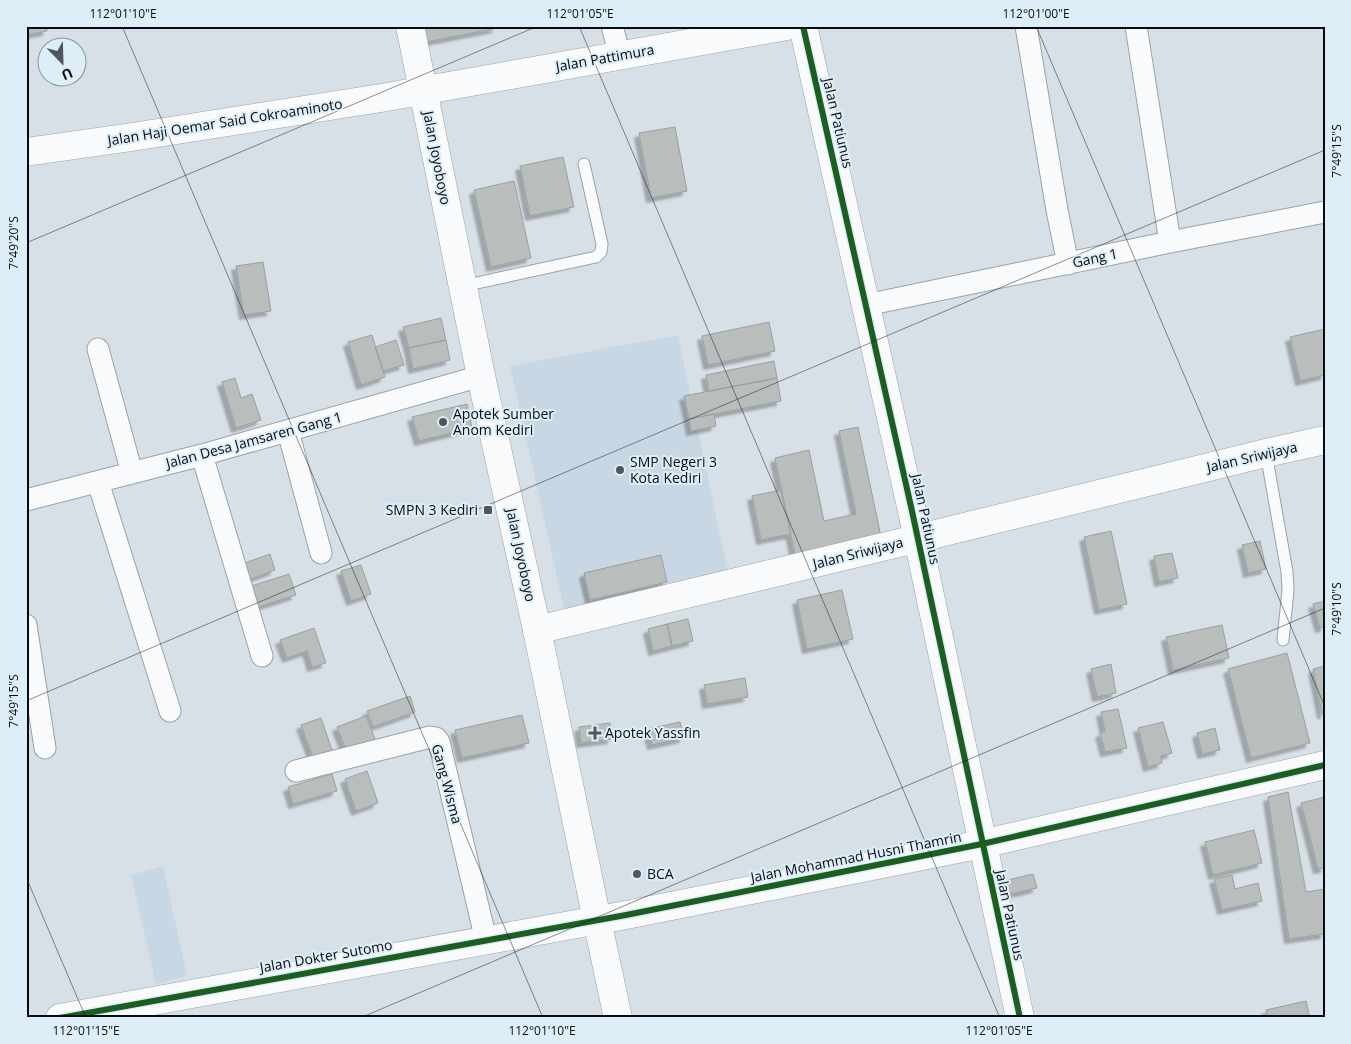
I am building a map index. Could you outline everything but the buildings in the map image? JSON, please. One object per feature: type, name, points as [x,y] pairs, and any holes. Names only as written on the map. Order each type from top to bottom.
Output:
[{"type":"street","name":"Jalan Joyoboyo","points":[[410,26],[462,286],[537,630],[596,920],[618,1018]]},
{"type":"street","points":[[612,26],[620,56]]},
{"type":"street","name":"Jalan Pattimura","points":[[424,91],[787,26]]},
{"type":"street","name":"Jalan Patiunus","points":[[803,26],[917,538],[1020,1018]]},
{"type":"street","points":[[1026,26],[1068,264]]},
{"type":"street","points":[[1136,26],[1170,242]]},
{"type":"street","name":"Jalan Haji Oemar Said Cokroaminoto","points":[[26,152],[424,91]]},
{"type":"street","name":"Gang 1","points":[[866,305],[1325,212]]},
{"type":"street","points":[[98,349],[132,473]]},
{"type":"street","name":"Jalan Desa Jamsaren Gang 1","points":[[26,500],[202,455],[481,376]]},
{"type":"street","points":[[288,431],[321,553]]},
{"type":"street","name":"Jalan Sriwijaya","points":[[537,630],[1325,440]]},
{"type":"street","points":[[202,455],[262,656]]},
{"type":"street","points":[[98,482],[170,711]]},
{"type":"street","points":[[26,626],[45,748]]},
{"type":"street","name":"Gang Wisma","points":[[296,771],[430,737],[436,738],[439,742],[486,940]]},
{"type":"street","name":"Jalan Mohammad Husni Thamrin","points":[[596,920],[982,844],[1325,765]]},
{"type":"street","name":"Jalan Dokter Sutomo","points":[[60,1018],[596,920]]},
{"type":"lane","points":[[462,286],[596,257],[601,252],[602,244],[584,164]]},
{"type":"lane","points":[[1266,453],[1287,572],[1288,590],[1283,640]]},
{"type":"shaded area","name":"SMP Negeri 3 Kota Kediri","points":[[678,335],[728,573],[564,609],[510,366]]},
{"type":"shaded area","points":[[163,866],[187,976],[156,984],[131,875]]},
{"type":"cycle path","points":[[803,26],[912,511],[1020,1018]]},
{"type":"cycle path","points":[[60,1018],[626,915],[982,844],[1325,765]]},
{"type":"place","name":"Apotek Sumber Anom Kediri","points":[[443,422]]},
{"type":"place","name":"SMP Negeri 3 Kota Kediri","points":[[620,470]]},
{"type":"place","name":"SMPN 3 Kediri","points":[[488,510]]},
{"type":"place","name":"Apotek Yassfin","points":[[595,733]]},
{"type":"place","name":"BCA","points":[[637,874]]}]
